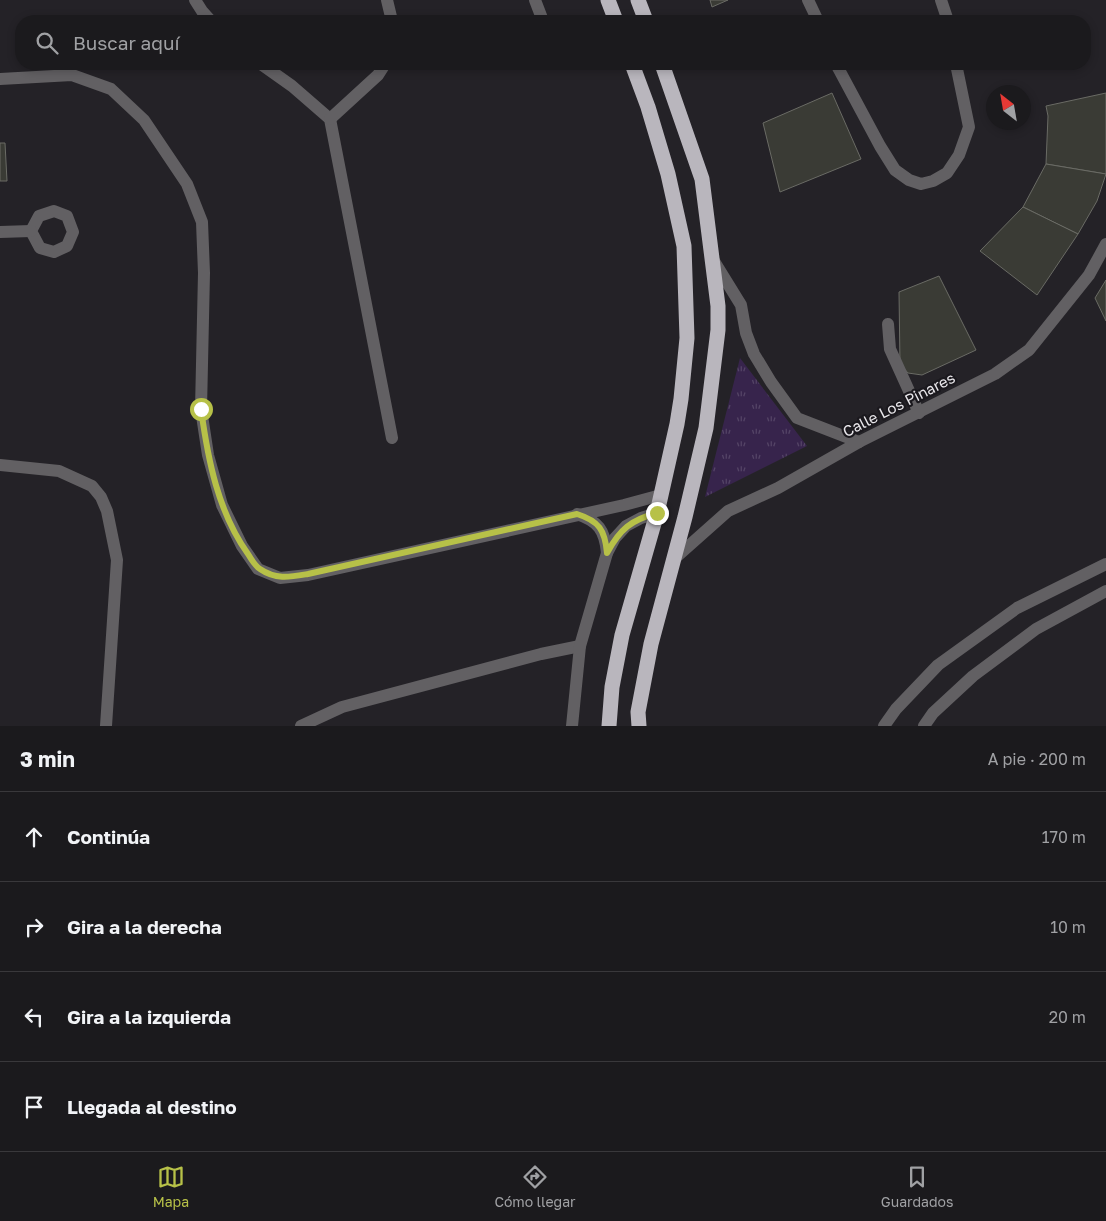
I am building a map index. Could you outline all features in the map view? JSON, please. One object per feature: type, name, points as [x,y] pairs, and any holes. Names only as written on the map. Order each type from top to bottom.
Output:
[{"type":"highway","points":[[608,0],[614,15]]},
{"type":"highway","points":[[638,0],[644,15]]},
{"type":"highway","points":[[609,726],[612,687],[622,635],[657,513],[682,399],[687,338],[684,246],[668,174],[648,107],[634,70]]},
{"type":"highway","points":[[639,726],[638,712],[651,644],[706,428],[718,330],[718,306],[702,179],[664,70]]},
{"type":"street","points":[[196,0],[206,15]]},
{"type":"street","points":[[387,0],[391,15]]},
{"type":"street","points":[[535,0],[541,15]]},
{"type":"street","points":[[808,0],[815,15]]},
{"type":"street","points":[[941,0],[946,15]]},
{"type":"street","points":[[269,70],[292,86],[330,119],[392,438]]},
{"type":"street","points":[[330,119],[381,70]]},
{"type":"street","points":[[839,70],[895,170],[909,180],[921,184],[933,181],[947,173],[959,155],[969,127],[957,70]]},
{"type":"street","points":[[0,79],[72,76],[111,89],[144,120],[187,184],[202,222],[204,273],[201,409],[208,455],[222,505],[242,546],[258,569],[280,578],[308,574],[624,505],[661,495]]},
{"type":"street","points":[[0,232],[31,231]]},
{"type":"street","name":"Calle Los Pinares","points":[[674,559],[728,511],[778,488],[859,442],[919,414],[996,374],[1029,350],[1089,275],[1106,244]]},
{"type":"street","points":[[712,258],[741,305],[746,333],[754,354],[771,382],[797,418],[859,442]]},
{"type":"street","points":[[888,324],[890,349],[919,414]]},
{"type":"street","points":[[0,465],[59,471],[92,486],[101,497],[107,511],[117,560],[106,726]]},
{"type":"street","points":[[572,726],[580,646],[607,553],[615,538],[626,526],[641,518],[657,513]]},
{"type":"street","points":[[577,514],[590,518],[600,527],[606,539],[607,553]]},
{"type":"street","points":[[884,726],[896,708],[946,659],[1017,608],[1106,564]]},
{"type":"street","points":[[924,726],[933,712],[972,676],[1036,629],[1106,591]]},
{"type":"street","points":[[301,726],[342,707],[541,654],[580,646]]},
{"type":"green space","points":[[740,358],[807,446],[705,497]]},
{"type":"building","points":[[710,0],[728,0],[712,7]]},
{"type":"building","points":[[832,93],[861,159],[780,192],[763,123]]},
{"type":"building","points":[[1106,93],[1106,174],[1046,164],[1048,116],[1046,106]]},
{"type":"building","points":[[0,143],[5,143],[7,181],[0,181]]},
{"type":"building","points":[[1046,164],[1106,174],[1097,201],[1078,234],[1023,207]]},
{"type":"building","points":[[1023,207],[1078,234],[1037,295],[980,251]]},
{"type":"building","points":[[939,276],[976,350],[922,375],[908,373],[900,364],[899,292]]},
{"type":"building","points":[[1106,280],[1106,321],[1095,298]]},
{"type":"route","points":[[201,409],[208,455],[222,505],[242,546],[258,569],[280,578],[308,574],[577,514],[590,518],[600,527],[606,539],[607,553],[615,538],[626,526],[641,518],[657,513]]}]
